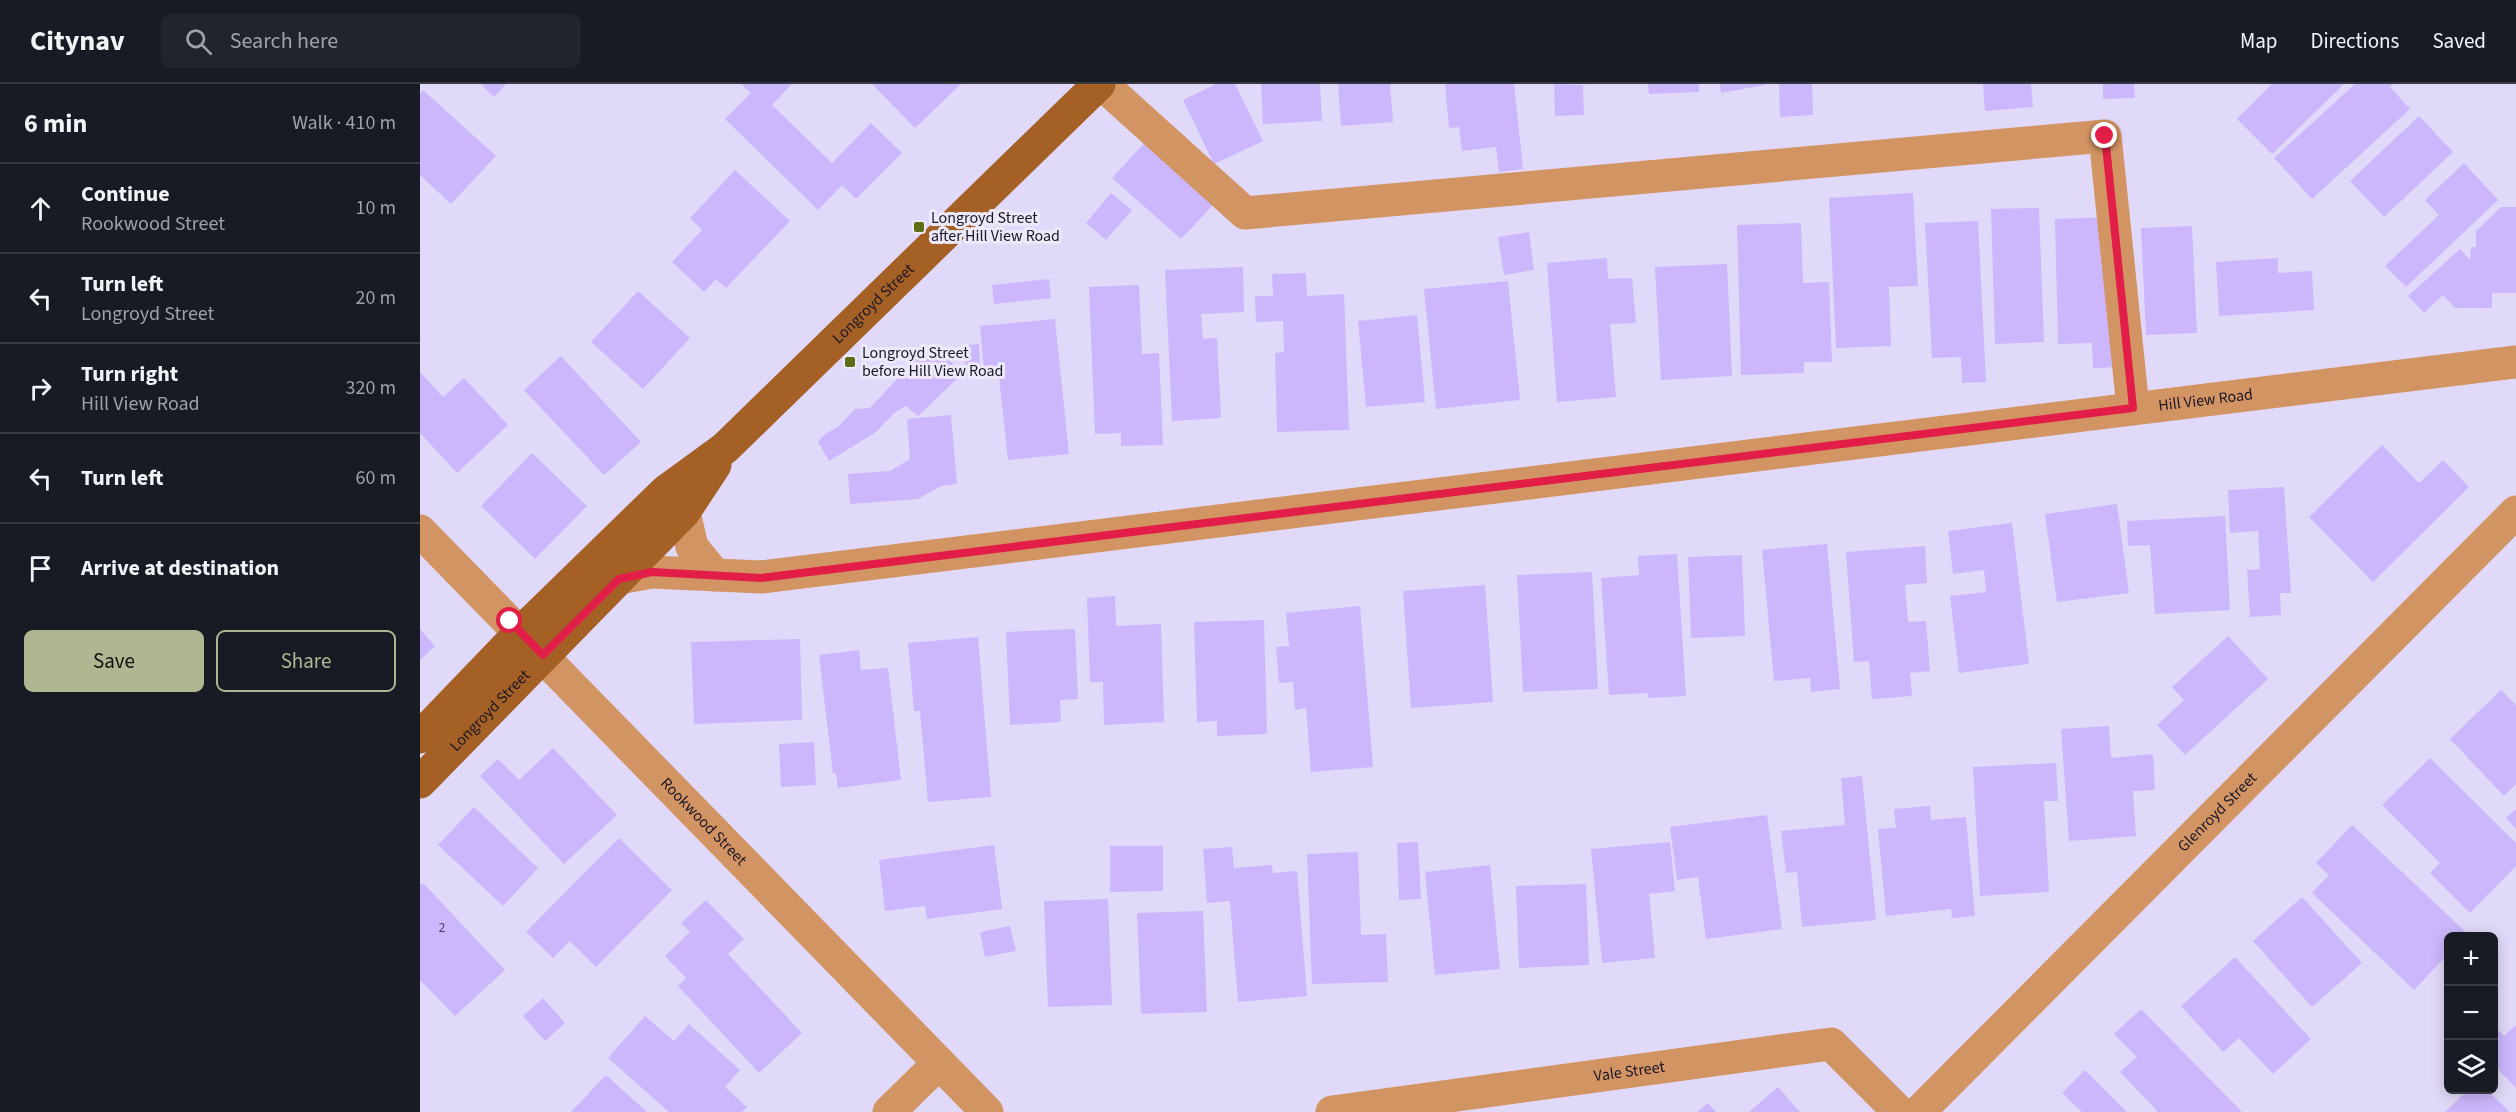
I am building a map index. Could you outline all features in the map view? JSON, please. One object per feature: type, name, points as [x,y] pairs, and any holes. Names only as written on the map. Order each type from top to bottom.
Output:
[{"type":"main road","name":"Longroyd Street","points":[[420,782],[532,644],[666,491],[725,448],[1100,84]]},
{"type":"main road","name":"Longroyd Street","points":[[420,737],[532,644],[619,579],[684,512],[725,448]]},
{"type":"street","points":[[1100,84],[1245,213],[2105,136],[2133,408]]},
{"type":"street","name":"Hill View Road","points":[[619,579],[652,572],[761,578],[2516,362]]},
{"type":"street","points":[[684,512],[692,547],[715,575]]},
{"type":"street","name":"Glenroyd Street","points":[[1920,1112],[2516,512]]},
{"type":"street","name":"Rookwood Street","points":[[420,531],[987,1112]]},
{"type":"street","name":"Vale Street","points":[[1332,1112],[1831,1044],[1899,1112]]},
{"type":"street","points":[[889,1112],[939,1064]]},
{"type":"building","points":[[481,84],[506,84],[494,97]]},
{"type":"building","points":[[741,84],[792,84],[772,105],[832,163],[871,123],[902,153],[856,199],[842,185],[818,210],[725,119],[751,93]]},
{"type":"building","points":[[872,84],[961,84],[915,128]]},
{"type":"building","points":[[1216,84],[1235,84],[1263,141],[1214,164],[1183,100]]},
{"type":"building","points":[[1261,84],[1320,84],[1322,121],[1263,124]]},
{"type":"building","points":[[1338,84],[1390,84],[1393,122],[1341,126]]},
{"type":"building","points":[[1445,84],[1514,84],[1523,169],[1499,172],[1496,147],[1462,151],[1459,127],[1449,128]]},
{"type":"building","points":[[1554,84],[1583,85],[1584,115],[1555,116]]},
{"type":"building","points":[[1648,84],[1699,84],[1699,92],[1649,94]]},
{"type":"building","points":[[1720,84],[1765,84],[1765,85],[1721,93]]},
{"type":"building","points":[[1779,84],[1812,84],[1813,115],[1780,117]]},
{"type":"building","points":[[1983,84],[2031,84],[2033,107],[1985,111]]},
{"type":"building","points":[[2103,84],[2134,84],[2135,98],[2103,99]]},
{"type":"building","points":[[2272,84],[2344,84],[2272,154],[2237,119]]},
{"type":"building","points":[[2355,84],[2393,84],[2390,87],[2410,109],[2312,199],[2274,158]]},
{"type":"building","points":[[423,90],[496,156],[451,204],[420,175],[420,94]]},
{"type":"building","points":[[2419,116],[2453,152],[2384,217],[2350,181]]},
{"type":"building","points":[[1148,139],[1217,201],[1181,239],[1112,178]]},
{"type":"building","points":[[2464,163],[2498,200],[2406,287],[2385,266],[2439,215],[2425,200]]},
{"type":"building","points":[[735,170],[790,221],[726,288],[716,279],[704,292],[672,262],[702,230],[690,218]]},
{"type":"building","points":[[1111,193],[1132,210],[1106,240],[1086,223]]},
{"type":"building","points":[[1913,193],[1918,286],[1889,287],[1891,346],[1836,348],[1829,198]]},
{"type":"building","points":[[2501,207],[2516,207],[2516,293],[2492,293],[2492,308],[2455,308],[2443,295],[2424,313],[2408,296],[2460,249],[2470,260],[2471,247],[2476,247],[2476,231]]},
{"type":"building","points":[[2039,208],[2044,342],[1995,344],[1991,209]]},
{"type":"building","points":[[2108,217],[2124,367],[2093,368],[2092,343],[2058,344],[2055,219]]},
{"type":"building","points":[[1978,221],[1986,382],[1962,383],[1961,357],[1932,358],[1925,223]]},
{"type":"building","points":[[1801,223],[1803,283],[1829,282],[1832,362],[1804,362],[1804,373],[1741,375],[1737,225]]},
{"type":"building","points":[[2192,226],[2197,333],[2146,335],[2141,228]]},
{"type":"building","points":[[1529,232],[1534,270],[1504,275],[1498,237]]},
{"type":"building","points":[[1607,258],[1608,279],[1632,278],[1636,323],[1610,324],[1616,397],[1557,402],[1547,263]]},
{"type":"building","points":[[2278,258],[2278,273],[2312,271],[2314,310],[2219,316],[2216,262]]},
{"type":"building","points":[[1727,264],[1732,376],[1661,380],[1655,267]]},
{"type":"building","points":[[1243,267],[1244,312],[1201,314],[1203,339],[1217,338],[1221,418],[1172,421],[1165,270]]},
{"type":"building","points":[[1306,273],[1307,296],[1344,294],[1349,430],[1277,432],[1275,353],[1284,352],[1283,321],[1256,322],[1255,296],[1273,296],[1272,274]]},
{"type":"building","points":[[1049,279],[1051,298],[994,304],[992,285]]},
{"type":"building","points":[[1508,281],[1520,400],[1436,409],[1424,289]]},
{"type":"building","points":[[1139,285],[1142,354],[1159,353],[1163,445],[1121,446],[1121,433],[1095,434],[1089,287]]},
{"type":"building","points":[[638,291],[690,338],[643,389],[591,342]]},
{"type":"building","points":[[1417,315],[1425,402],[1366,407],[1358,321]]},
{"type":"building","points":[[1055,319],[1069,454],[1008,460],[999,377],[985,378],[980,326]]},
{"type":"building","points":[[979,344],[980,377],[966,377],[965,345]]},
{"type":"building","points":[[943,348],[960,376],[918,416],[906,406],[894,413],[876,432],[829,461],[818,442],[825,434],[839,426],[855,409],[870,408],[925,349]]},
{"type":"building","points":[[561,356],[641,442],[604,475],[524,390]]},
{"type":"building","points":[[420,372],[443,397],[464,378],[508,425],[457,473],[420,433]]},
{"type":"building","points":[[951,415],[957,484],[941,486],[918,499],[850,504],[848,474],[890,471],[910,459],[907,419]]},
{"type":"building","points":[[2382,445],[2419,483],[2443,460],[2469,487],[2373,582],[2309,517]]},
{"type":"building","points":[[532,453],[587,506],[535,559],[481,506]]},
{"type":"building","points":[[2284,487],[2291,593],[2280,593],[2281,615],[2250,617],[2247,570],[2260,569],[2258,531],[2230,533],[2228,490]]},
{"type":"building","points":[[2117,504],[2129,593],[2057,602],[2045,514]]},
{"type":"building","points":[[2225,516],[2230,610],[2155,614],[2150,545],[2128,546],[2127,521]]},
{"type":"building","points":[[2012,523],[2029,664],[1959,673],[1950,596],[1986,592],[1984,570],[1953,574],[1948,531]]},
{"type":"building","points":[[1827,544],[1840,689],[1811,692],[1810,678],[1774,681],[1762,550]]},
{"type":"building","points":[[1925,546],[1927,583],[1905,585],[1908,622],[1926,621],[1930,671],[1910,673],[1912,696],[1872,699],[1869,661],[1854,662],[1846,552]]},
{"type":"building","points":[[1677,554],[1686,696],[1648,698],[1648,693],[1609,695],[1601,578],[1639,575],[1638,556]]},
{"type":"building","points":[[1742,555],[1745,636],[1691,638],[1688,557]]},
{"type":"building","points":[[1592,572],[1598,689],[1523,692],[1517,575]]},
{"type":"building","points":[[1485,585],[1493,702],[1411,708],[1403,591]]},
{"type":"building","points":[[1115,596],[1116,626],[1161,624],[1164,722],[1104,725],[1103,682],[1090,682],[1087,598]]},
{"type":"building","points":[[1360,606],[1373,767],[1311,772],[1306,708],[1295,710],[1293,682],[1279,683],[1276,647],[1289,646],[1286,613]]},
{"type":"building","points":[[1264,620],[1267,734],[1217,736],[1217,721],[1197,722],[1194,622]]},
{"type":"building","points":[[420,629],[435,646],[420,660]]},
{"type":"building","points":[[1075,629],[1078,699],[1060,700],[1061,722],[1010,725],[1006,632]]},
{"type":"building","points":[[2228,636],[2268,679],[2185,755],[2157,725],[2184,700],[2172,687]]},
{"type":"building","points":[[978,637],[991,797],[928,802],[920,711],[914,711],[908,643]]},
{"type":"building","points":[[800,639],[802,720],[694,724],[691,642]]},
{"type":"building","points":[[859,650],[861,670],[888,668],[901,780],[838,788],[836,773],[833,774],[819,655]]},
{"type":"building","points":[[2501,690],[2516,705],[2516,784],[2504,796],[2450,739]]},
{"type":"building","points":[[2109,726],[2111,758],[2153,754],[2155,790],[2133,791],[2136,836],[2069,841],[2061,729]]},
{"type":"building","points":[[814,742],[816,785],[781,787],[779,744]]},
{"type":"building","points":[[553,748],[617,815],[564,864],[480,776],[498,759],[519,780]]},
{"type":"building","points":[[2430,758],[2516,843],[2516,866],[2470,913],[2430,873],[2440,863],[2382,805]]},
{"type":"building","points":[[2056,763],[2058,801],[2044,801],[2049,892],[1980,896],[1973,767]]},
{"type":"building","points":[[1862,776],[1876,920],[1802,927],[1797,872],[1786,873],[1781,831],[1845,825],[1841,778]]},
{"type":"building","points":[[1930,806],[1931,820],[1966,817],[1975,916],[1952,918],[1951,909],[1886,916],[1878,829],[1896,828],[1894,809]]},
{"type":"building","points":[[474,807],[538,868],[503,906],[438,845]]},
{"type":"building","points":[[2516,809],[2516,829],[2506,818]]},
{"type":"building","points":[[1767,815],[1782,929],[1706,939],[1698,877],[1677,880],[1670,827]]},
{"type":"building","points":[[2352,825],[2466,932],[2444,932],[2444,958],[2414,990],[2312,893],[2329,875],[2316,863]]},
{"type":"building","points":[[619,838],[672,890],[596,967],[570,941],[553,958],[526,932]]},
{"type":"building","points":[[1418,842],[1421,899],[1399,900],[1397,843]]},
{"type":"building","points":[[1670,842],[1675,891],[1649,894],[1655,958],[1602,963],[1591,849]]},
{"type":"building","points":[[994,845],[1002,909],[927,919],[925,906],[885,911],[879,860]]},
{"type":"building","points":[[1110,846],[1163,846],[1163,891],[1110,892]]},
{"type":"building","points":[[1232,847],[1234,868],[1272,865],[1273,873],[1297,871],[1307,996],[1238,1002],[1230,901],[1207,903],[1203,849]]},
{"type":"building","points":[[1358,852],[1361,935],[1386,934],[1388,982],[1312,984],[1307,854]]},
{"type":"building","points":[[1490,865],[1500,969],[1435,975],[1425,872]]},
{"type":"building","points":[[423,883],[505,970],[455,1016],[420,980],[420,885]]},
{"type":"building","points":[[1586,884],[1589,965],[1519,968],[1516,886]]},
{"type":"building","points":[[2302,897],[2362,963],[2312,1007],[2253,941]]},
{"type":"building","points":[[1108,899],[1112,1005],[1048,1007],[1044,901]]},
{"type":"building","points":[[706,900],[744,939],[728,954],[802,1033],[759,1073],[678,986],[686,978],[665,956],[690,932],[681,923]]},
{"type":"building","points":[[1203,911],[1207,1012],[1141,1014],[1137,913]]},
{"type":"building","points":[[1010,926],[1016,951],[985,957],[980,932]]},
{"type":"building","points":[[2235,957],[2311,1039],[2273,1074],[2239,1038],[2223,1052],[2181,1006]]},
{"type":"building","points":[[543,998],[565,1023],[545,1041],[523,1016]]},
{"type":"building","points":[[2141,1009],[2242,1112],[2158,1112],[2120,1072],[2137,1057],[2114,1034]]},
{"type":"building","points":[[645,1016],[674,1041],[689,1024],[740,1070],[725,1087],[747,1107],[742,1112],[669,1112],[608,1058]]},
{"type":"building","points":[[2516,1025],[2516,1088],[2498,1069],[2498,1029],[2504,1036]]},
{"type":"building","points":[[2085,1070],[2127,1112],[2082,1112],[2062,1093]]},
{"type":"building","points":[[606,1075],[647,1112],[571,1112]]},
{"type":"building","points":[[1778,1087],[1800,1112],[1749,1112]]},
{"type":"building","points":[[2464,1094],[2491,1094],[2510,1112],[2445,1112]]},
{"type":"building","points":[[1708,1103],[1716,1112],[1697,1112]]},
{"type":"place","name":"Longroyd Street after Hill View Road","points":[[919,227]]},
{"type":"place","name":"Longroyd Street before Hill View Road","points":[[850,362]]},
{"type":"route","points":[[510,621],[543,655],[619,579],[652,572],[761,578],[2133,408],[2105,136]]}]
